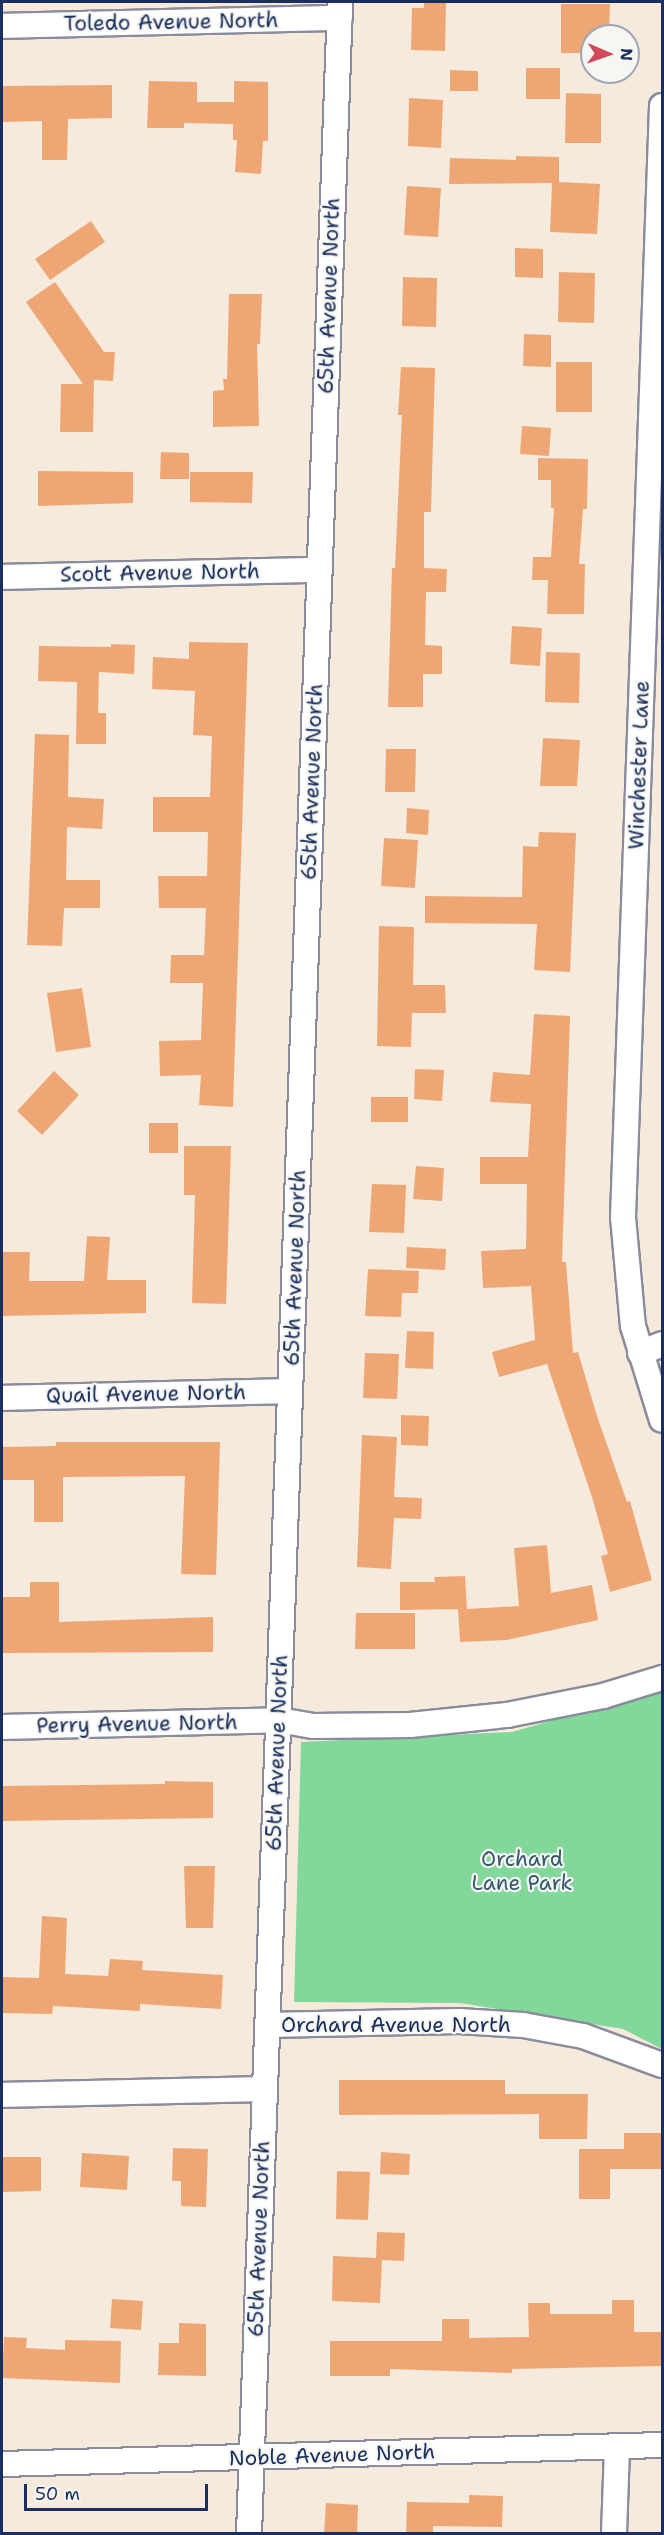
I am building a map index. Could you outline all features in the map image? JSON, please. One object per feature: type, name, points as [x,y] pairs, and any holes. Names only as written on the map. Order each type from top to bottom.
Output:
[{"type":"street","name":"Toledo Avenue North","points":[[2,26],[340,10]]},
{"type":"street","name":"65th Avenue North","points":[[249,2534],[340,10]]},
{"type":"street","name":"Winchester Lane","points":[[663,106],[623,1217],[625,1273],[640,1353],[663,1420]]},
{"type":"street","name":"Scott Avenue North","points":[[2,577],[319,570]]},
{"type":"street","points":[[640,1353],[663,1344]]},
{"type":"street","name":"Quail Avenue North","points":[[2,1398],[291,1391]]},
{"type":"street","name":"Perry Avenue North","points":[[2,1727],[279,1720],[313,1726],[410,1725],[496,1716],[603,1696],[663,1678]]},
{"type":"street","name":"Orchard Avenue North","points":[[267,2025],[459,2020],[523,2025],[583,2036],[663,2066]]},
{"type":"street","points":[[2,2095],[264,2089]]},
{"type":"street","name":"Noble Avenue North","points":[[2,2464],[663,2445]]},
{"type":"street","points":[[614,2534],[617,2446]]},
{"type":"green space","name":"Orchard Lane Park","points":[[662,1689],[662,2049],[623,2029],[460,2003],[294,2002],[301,1742],[512,1732]]},
{"type":"building","points":[[424,2],[446,2],[445,51],[411,50],[412,8],[424,8]]},
{"type":"building","points":[[561,4],[610,4],[609,24],[580,24],[580,53],[561,53]]},
{"type":"building","points":[[526,68],[560,68],[560,99],[526,99]]},
{"type":"building","points":[[450,70],[478,71],[478,91],[450,91]]},
{"type":"building","points":[[149,81],[197,82],[197,102],[234,102],[234,81],[268,82],[268,141],[263,141],[261,174],[235,172],[237,140],[233,140],[233,124],[184,123],[184,128],[147,128]]},
{"type":"building","points":[[112,85],[112,118],[68,119],[67,160],[42,160],[42,121],[2,122],[2,86]]},
{"type":"building","points":[[566,93],[601,94],[601,143],[565,143]]},
{"type":"building","points":[[409,98],[443,100],[441,148],[408,146]]},
{"type":"building","points":[[516,156],[559,157],[559,182],[600,184],[597,234],[550,232],[552,183],[449,184],[450,158],[516,160]]},
{"type":"building","points":[[407,186],[441,188],[438,237],[404,235]]},
{"type":"building","points":[[91,221],[105,242],[50,280],[35,259]]},
{"type":"building","points":[[515,248],[543,249],[543,278],[515,277]]},
{"type":"building","points":[[559,272],[595,273],[594,323],[558,322]]},
{"type":"building","points":[[403,277],[437,278],[436,327],[402,326]]},
{"type":"building","points":[[55,282],[104,352],[115,352],[113,381],[94,380],[93,432],[60,432],[61,384],[83,384],[26,302]]},
{"type":"building","points":[[229,294],[262,294],[260,344],[257,344],[259,426],[213,427],[213,391],[224,390],[223,379],[227,379]]},
{"type":"building","points":[[524,334],[551,335],[551,367],[523,366]]},
{"type":"building","points":[[556,362],[592,362],[592,412],[556,412]]},
{"type":"building","points":[[401,367],[435,368],[431,512],[424,512],[424,568],[447,569],[446,592],[426,592],[425,645],[442,646],[442,674],[423,674],[423,707],[388,707],[392,568],[395,568],[402,415],[398,415]]},
{"type":"building","points":[[522,426],[551,428],[549,456],[520,454]]},
{"type":"building","points":[[161,452],[189,453],[189,479],[160,479]]},
{"type":"building","points":[[538,458],[588,459],[587,509],[583,509],[579,564],[585,564],[584,614],[547,614],[548,580],[532,580],[533,557],[551,557],[554,508],[551,508],[551,480],[538,480]]},
{"type":"building","points":[[38,471],[133,472],[133,503],[38,506]]},
{"type":"building","points":[[190,472],[253,472],[252,503],[190,502]]},
{"type":"building","points":[[512,626],[542,628],[540,666],[510,664]]},
{"type":"building","points":[[189,642],[248,643],[233,1107],[199,1105],[201,1075],[160,1076],[159,1041],[201,1040],[203,983],[170,983],[171,955],[204,955],[206,908],[159,908],[158,876],[207,876],[208,832],[153,832],[153,797],[210,797],[212,736],[193,735],[195,691],[152,689],[153,657],[189,659]]},
{"type":"building","points":[[111,644],[135,645],[134,674],[99,672],[98,713],[106,713],[106,744],[76,744],[77,682],[38,681],[39,646],[111,647]]},
{"type":"building","points":[[546,652],[580,653],[579,703],[545,702]]},
{"type":"building","points":[[35,734],[69,735],[68,797],[104,799],[102,829],[67,827],[66,880],[100,880],[100,908],[64,908],[62,946],[27,945]]},
{"type":"building","points":[[543,738],[580,740],[577,786],[540,786]]},
{"type":"building","points":[[386,749],[416,749],[415,792],[385,792]]},
{"type":"building","points":[[407,808],[429,810],[428,835],[406,833]]},
{"type":"building","points":[[539,832],[576,833],[570,972],[534,970],[537,924],[425,923],[425,896],[522,897],[523,846],[538,847]]},
{"type":"building","points":[[384,838],[418,840],[415,888],[381,886]]},
{"type":"building","points":[[379,926],[414,927],[413,985],[445,985],[446,1013],[412,1013],[411,1047],[377,1046]]},
{"type":"building","points":[[82,988],[91,1047],[56,1052],[47,993]]},
{"type":"building","points":[[534,1014],[570,1016],[562,1262],[566,1262],[573,1353],[578,1352],[597,1416],[627,1502],[630,1501],[652,1580],[610,1592],[601,1556],[608,1554],[592,1497],[547,1364],[499,1377],[492,1352],[535,1340],[531,1286],[483,1288],[481,1251],[526,1249],[527,1184],[480,1184],[480,1157],[528,1157],[531,1104],[490,1102],[493,1072],[530,1075]]},
{"type":"building","points":[[415,1069],[444,1070],[442,1101],[414,1099]]},
{"type":"building","points":[[54,1071],[79,1095],[42,1135],[17,1111]]},
{"type":"building","points":[[371,1097],[408,1097],[408,1122],[371,1122]]},
{"type":"building","points":[[149,1123],[178,1123],[178,1153],[149,1153]]},
{"type":"building","points":[[184,1146],[231,1146],[226,1304],[192,1303],[195,1195],[184,1195]]},
{"type":"building","points":[[416,1166],[444,1168],[442,1201],[413,1199]]},
{"type":"building","points":[[372,1184],[406,1185],[404,1233],[369,1232]]},
{"type":"building","points":[[87,1236],[110,1237],[107,1280],[146,1280],[146,1313],[2,1316],[2,1252],[30,1252],[29,1281],[84,1281]]},
{"type":"building","points":[[407,1247],[446,1249],[445,1270],[406,1268]]},
{"type":"building","points":[[368,1269],[419,1271],[418,1293],[402,1293],[401,1317],[365,1316]]},
{"type":"building","points":[[407,1331],[434,1332],[433,1369],[405,1368]]},
{"type":"building","points":[[365,1353],[399,1354],[397,1399],[363,1398]]},
{"type":"building","points":[[401,1415],[429,1416],[428,1446],[401,1445]]},
{"type":"building","points":[[362,1435],[397,1437],[394,1497],[422,1498],[421,1519],[394,1518],[391,1569],[357,1567]]},
{"type":"building","points":[[56,1442],[220,1442],[216,1575],[181,1574],[185,1476],[63,1477],[63,1522],[34,1522],[34,1480],[2,1480],[2,1447],[56,1446]]},
{"type":"building","points":[[547,1545],[551,1593],[592,1585],[598,1620],[507,1640],[460,1642],[458,1609],[400,1610],[400,1582],[435,1582],[434,1577],[465,1576],[467,1609],[519,1606],[514,1548]]},
{"type":"building","points":[[30,1582],[59,1582],[59,1622],[213,1617],[213,1652],[2,1653],[2,1597],[30,1597]]},
{"type":"building","points":[[356,1613],[415,1613],[415,1649],[355,1649]]},
{"type":"building","points":[[165,1781],[213,1782],[213,1818],[2,1821],[2,1786],[165,1784]]},
{"type":"building","points":[[184,1866],[215,1866],[213,1928],[186,1928]]},
{"type":"building","points":[[42,1916],[67,1918],[65,1974],[108,1976],[110,1959],[143,1961],[142,1970],[223,1975],[221,2009],[140,2004],[140,2011],[53,2006],[52,2014],[2,2013],[2,1977],[39,1978]]},
{"type":"building","points":[[339,2080],[505,2080],[505,2094],[588,2094],[587,2139],[539,2139],[539,2114],[339,2115]]},
{"type":"building","points":[[624,2133],[663,2133],[663,2169],[610,2169],[610,2199],[579,2199],[579,2149],[624,2149]]},
{"type":"building","points":[[173,2148],[208,2149],[206,2207],[181,2206],[181,2181],[172,2181]]},
{"type":"building","points":[[381,2152],[410,2154],[409,2175],[380,2174]]},
{"type":"building","points":[[82,2153],[129,2156],[127,2190],[80,2187]]},
{"type":"building","points":[[2,2157],[41,2157],[41,2191],[2,2192]]},
{"type":"building","points":[[337,2171],[370,2172],[368,2220],[336,2219]]},
{"type":"building","points":[[377,2232],[405,2233],[404,2261],[382,2260],[380,2303],[332,2301],[333,2256],[376,2258]]},
{"type":"building","points":[[112,2299],[143,2301],[141,2330],[110,2328]]},
{"type":"building","points":[[612,2300],[634,2300],[634,2332],[663,2332],[663,2366],[512,2369],[512,2373],[390,2369],[390,2376],[330,2376],[330,2341],[442,2341],[442,2319],[469,2319],[469,2338],[529,2337],[528,2303],[550,2303],[550,2314],[612,2314]]},
{"type":"building","points":[[179,2323],[206,2324],[206,2376],[158,2375],[159,2343],[179,2343]]},
{"type":"building","points":[[4,2337],[27,2338],[26,2348],[65,2350],[65,2340],[121,2341],[120,2383],[2,2378]]},
{"type":"building","points":[[469,2495],[503,2496],[502,2527],[433,2526],[433,2534],[406,2534],[407,2502],[469,2503]]},
{"type":"building","points":[[326,2503],[358,2505],[357,2534],[324,2534]]}]
